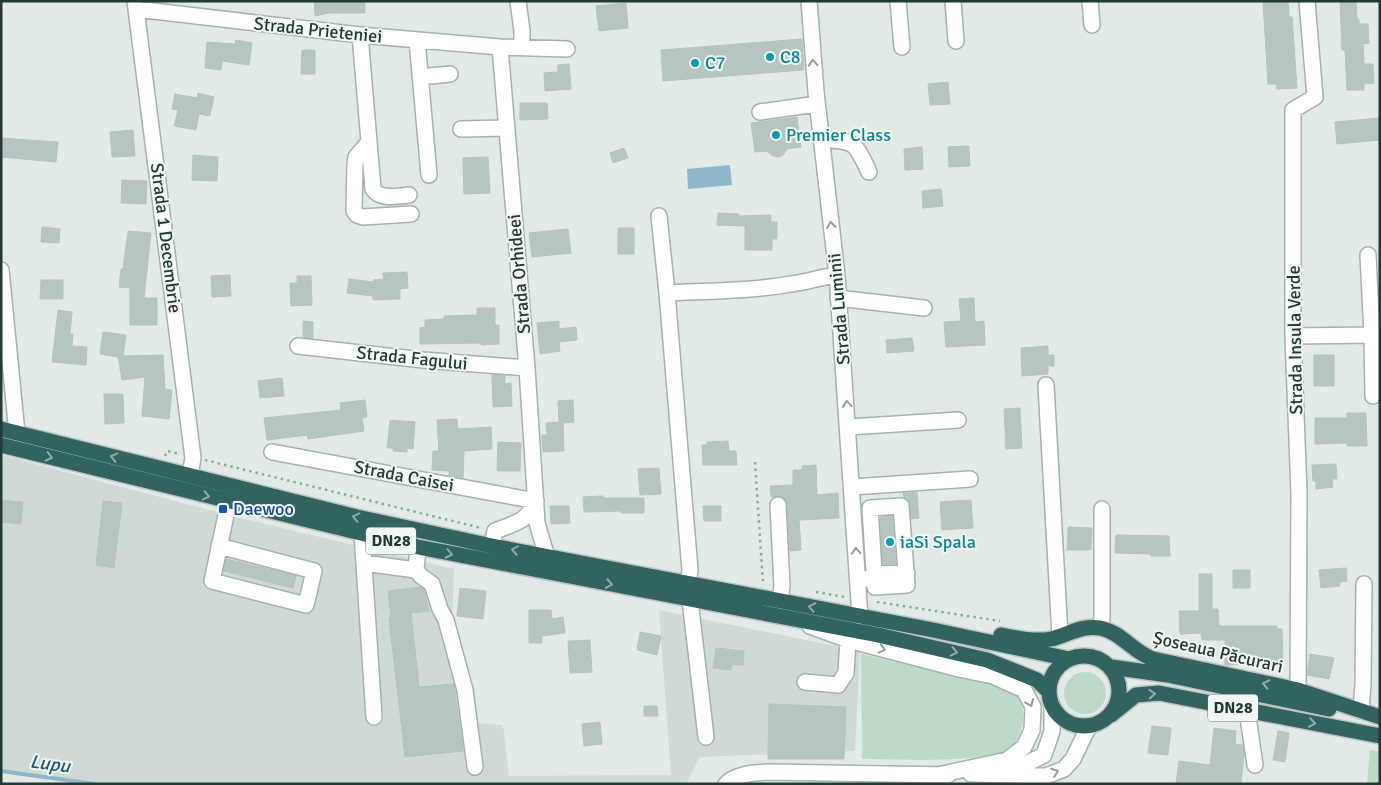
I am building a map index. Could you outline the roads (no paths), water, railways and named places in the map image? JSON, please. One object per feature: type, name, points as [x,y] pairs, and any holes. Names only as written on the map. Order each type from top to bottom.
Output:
[{"type":"highway","name":"DN28","points":[[1,429],[356,517],[492,546],[933,630],[1069,659],[1086,656],[1095,658],[1110,667],[1168,676],[1380,718]]},
{"type":"highway","name":"DN28","points":[[1,445],[418,547],[878,635],[987,660],[1037,680],[1058,715],[1066,722],[1077,726],[1101,723],[1136,695],[1159,693],[1380,736]]},
{"type":"highway","points":[[933,630],[958,629],[1035,639],[1050,639],[1080,628],[1100,628]]},
{"type":"highway","name":"Șoseaua Păcurari","points":[[1100,628],[1111,632],[1136,651],[1153,659],[1298,690],[1380,718]]},
{"type":"highway","points":[[1050,699],[1052,676],[1059,666],[1069,659]]},
{"type":"highway","points":[[1110,667],[1119,682],[1120,691],[1119,700],[1111,715]]},
{"type":"street","points":[[518,1],[522,47]]},
{"type":"street","name":"Strada Luminii","points":[[809,1],[817,104],[837,275],[849,428],[860,617]]},
{"type":"street","points":[[898,1],[902,47]]},
{"type":"street","points":[[953,1],[956,41]]},
{"type":"street","points":[[1090,1],[1092,25]]},
{"type":"street","name":"Strada Insula Verde","points":[[1298,690],[1299,493],[1293,336],[1293,110],[1315,97],[1307,1]]},
{"type":"street","name":"Strada Prieteniei","points":[[136,5],[360,35],[500,47],[567,49]]},
{"type":"street","name":"Strada 1 Decembrie","points":[[136,5],[194,458],[190,476]]},
{"type":"street","points":[[360,35],[374,189],[377,194],[383,196],[409,195]]},
{"type":"street","points":[[417,40],[429,175]]},
{"type":"street","name":"Strada Orhideei","points":[[500,47],[527,368],[537,523],[548,557]]},
{"type":"street","points":[[420,77],[450,74]]},
{"type":"street","points":[[760,112],[817,104]]},
{"type":"street","points":[[461,129],[507,128]]},
{"type":"street","points":[[821,139],[848,141],[857,147],[869,172]]},
{"type":"street","points":[[369,142],[356,157],[354,211],[356,215],[411,214]]},
{"type":"street","points":[[659,216],[690,570],[688,583]]},
{"type":"street","points":[[1368,255],[1373,396]]},
{"type":"street","points":[[1,270],[17,433]]},
{"type":"street","points":[[667,293],[748,289],[792,284],[823,276],[837,275]]},
{"type":"street","points":[[838,298],[924,308]]},
{"type":"street","points":[[1293,336],[1372,335]]},
{"type":"street","name":"Strada Fagului","points":[[298,346],[423,360],[527,368]]},
{"type":"street","points":[[1046,385],[1060,636]]},
{"type":"street","points":[[849,428],[958,420]]},
{"type":"street","name":"Strada Caisei","points":[[272,452],[536,501]]},
{"type":"street","points":[[852,487],[970,479]]},
{"type":"street","points":[[219,546],[314,571],[306,605],[212,581],[219,546],[229,501]]},
{"type":"street","points":[[492,546],[495,531],[526,518],[532,511],[536,501]]},
{"type":"street","points":[[778,505],[782,586],[780,601]]},
{"type":"street","points":[[901,506],[908,585],[875,587],[874,574],[870,508],[901,506]]},
{"type":"street","points":[[1100,628],[1102,618],[1102,509]]},
{"type":"street","points":[[362,534],[374,717]]},
{"type":"street","points":[[416,570],[418,547]]},
{"type":"street","points":[[364,563],[416,570],[432,584],[440,609],[446,620],[465,690],[475,766]]},
{"type":"street","points":[[859,583],[874,574]]},
{"type":"street","points":[[1361,711],[1364,584]]},
{"type":"street","points":[[690,600],[706,738]]},
{"type":"street","points":[[786,618],[848,640],[959,669],[994,676],[1024,690],[1034,707],[1032,730],[1024,746],[1007,760],[938,775]]},
{"type":"street","points":[[805,682],[838,685],[846,673],[848,640]]},
{"type":"street","points":[[1007,774],[1044,754],[1052,731],[1050,699]]},
{"type":"street","points":[[1247,710],[1255,765]]},
{"type":"street","points":[[726,784],[729,780],[746,774],[769,772],[1046,776],[1064,768],[1073,759],[1089,726]]},
{"type":"water","points":[[730,165],[732,185],[688,189],[687,169]]},
{"type":"waterway","name":"Lupu","points":[[1,771],[95,784]]},
{"type":"place","name":"C8","points":[[770,57]]},
{"type":"place","name":"C7","points":[[695,63]]},
{"type":"place","name":"Premier Class","points":[[776,135]]},
{"type":"place","name":"Daewoo","points":[[223,509]]},
{"type":"place","name":"iaSi Spala","points":[[890,542]]}]
